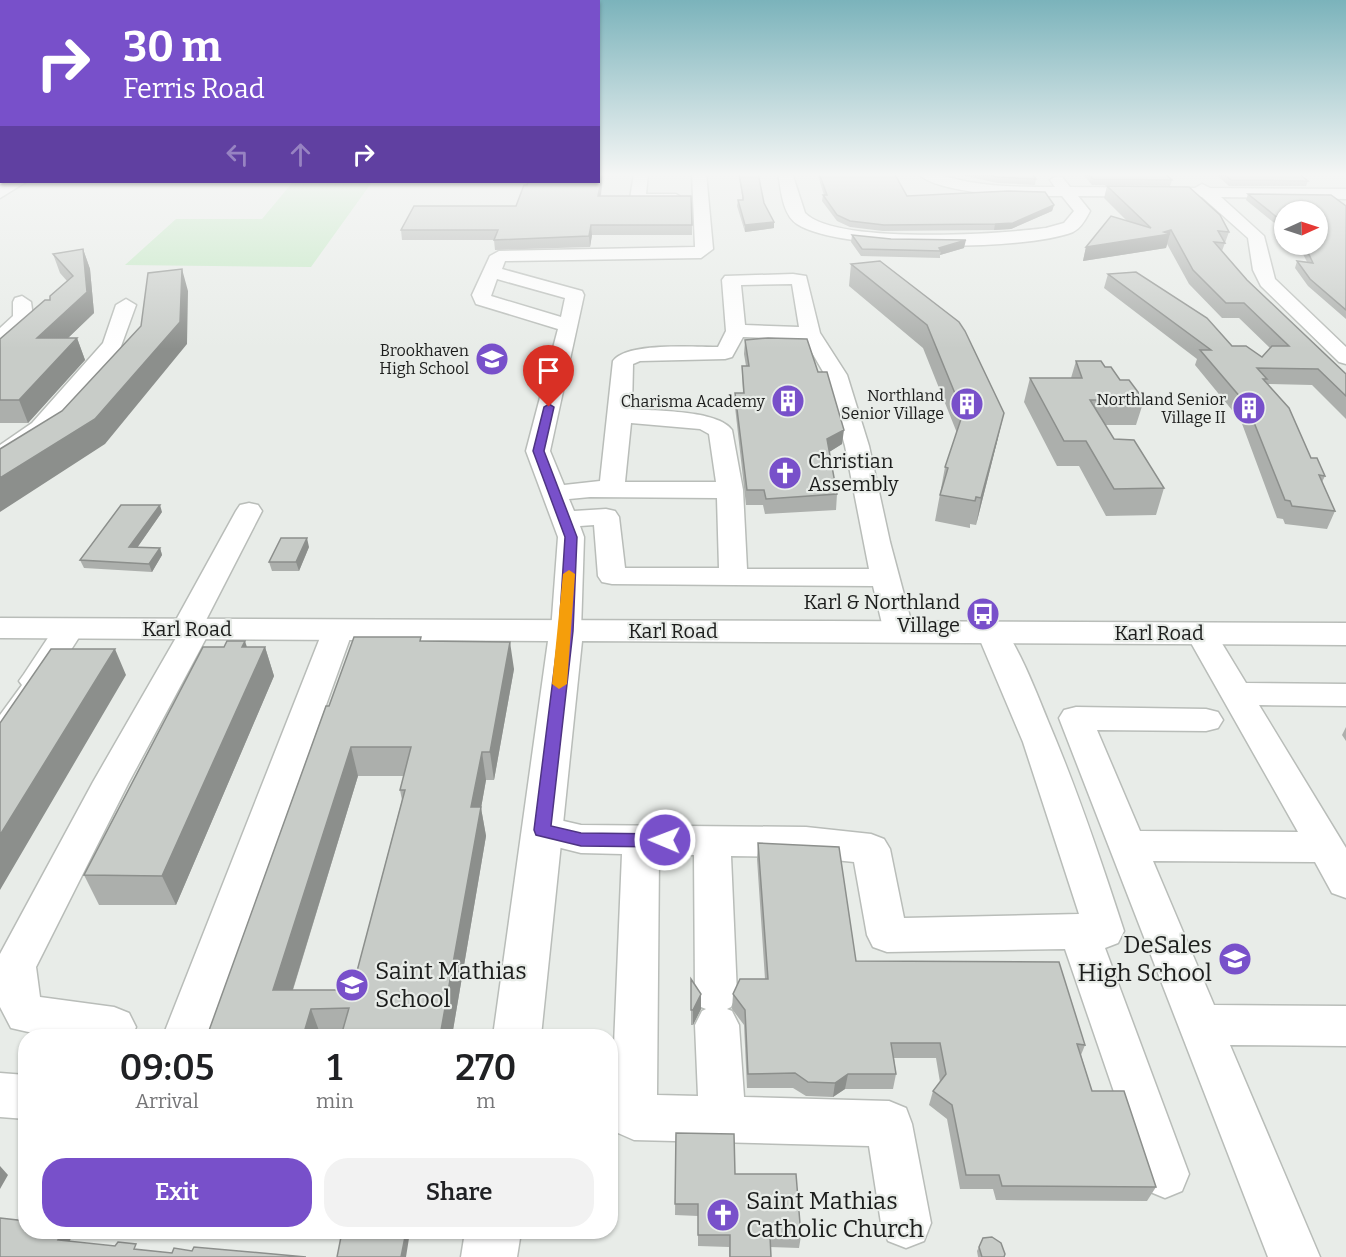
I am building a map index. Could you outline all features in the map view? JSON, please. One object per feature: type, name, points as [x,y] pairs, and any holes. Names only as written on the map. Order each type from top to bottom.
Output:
[{"type":"main road","name":"Karl Road","points":[[0,628],[1346,634]]},
{"type":"main road","points":[[518,1029],[566,631]]},
{"type":"main road","points":[[489,1257],[492,1239]]},
{"type":"street","points":[[569,326],[483,300],[481,295],[499,256],[577,259],[644,254],[695,254],[704,249],[703,232]]},
{"type":"street","points":[[832,232],[877,238],[1028,237],[1056,232]]},
{"type":"street","points":[[1251,232],[1260,245],[1260,270],[1267,282],[1346,358]]},
{"type":"street","points":[[566,631],[571,537],[538,451],[569,326],[575,295],[577,259]]},
{"type":"street","points":[[492,272],[575,295]]},
{"type":"street","points":[[612,489],[623,361],[636,355],[725,353],[736,332],[730,280],[800,280],[810,333],[836,375],[857,446],[899,632]]},
{"type":"street","points":[[0,339],[23,317],[22,302]]},
{"type":"street","points":[[0,456],[40,428],[113,345],[126,305]]},
{"type":"street","points":[[736,332],[810,333]]},
{"type":"street","points":[[620,415],[705,423],[720,430],[730,490],[733,577]]},
{"type":"street","points":[[559,507],[590,489],[730,490]]},
{"type":"street","points":[[559,507],[606,516],[612,576],[885,578]]},
{"type":"street","points":[[113,1029],[114,1027],[26,1014],[8,972],[191,629],[249,511]]},
{"type":"street","points":[[0,741],[38,685],[35,681],[70,628]]},
{"type":"street","points":[[188,1029],[338,630]]},
{"type":"street","points":[[542,830],[581,839],[806,842],[871,849],[887,935],[1104,931],[1040,744],[1008,664],[992,633]]},
{"type":"street","points":[[1202,634],[1346,882]]},
{"type":"street","points":[[1237,694],[1346,696]]},
{"type":"street","points":[[1206,720],[1076,718],[1198,1025],[1294,1257]]},
{"type":"street","points":[[641,840],[622,1117],[889,1124],[906,1223]]},
{"type":"street","points":[[712,841],[716,1010],[722,1119]]},
{"type":"street","points":[[1128,846],[1326,847]]},
{"type":"street","points":[[1079,931],[1165,1174]]},
{"type":"street","points":[[1198,1025],[1346,1026]]},
{"type":"street","points":[[0,1095],[18,1096]]},
{"type":"green space","points":[[162,232],[336,232],[311,267],[125,265]]},
{"type":"building","points":[[497,232],[590,232],[589,236],[494,240]]},
{"type":"building","points":[[1098,232],[1165,232],[1170,234],[1086,247]]},
{"type":"building","points":[[1172,232],[1218,232],[1225,243],[1214,242],[1247,280],[1346,374],[1346,396],[1318,369],[1257,368],[1267,379],[1263,379],[1289,408],[1311,458],[1317,458],[1325,476],[1319,475],[1335,511],[1292,506],[1290,501],[1285,500],[1247,405],[1200,350],[1211,350],[1108,274],[1136,272],[1207,318],[1232,346],[1246,346],[1262,357],[1272,346],[1289,346],[1244,303],[1226,303],[1193,270]]},
{"type":"building","points":[[1328,232],[1346,232],[1346,310],[1310,279],[1297,261],[1313,263],[1309,255],[1328,255]]},
{"type":"building","points":[[852,235],[891,239],[966,240],[939,248],[941,251],[862,249]]},
{"type":"building","points":[[83,249],[87,292],[37,338],[77,338],[19,400],[0,400],[0,339],[45,300],[50,300],[50,296],[73,276],[53,254]]},
{"type":"building","points":[[880,261],[959,322],[1004,413],[981,498],[976,497],[975,501],[940,495],[948,468],[945,467],[963,413],[927,325],[851,264]]},
{"type":"building","points":[[182,269],[180,322],[95,419],[0,478],[0,449],[62,411],[141,326],[148,273]]},
{"type":"building","points":[[807,339],[818,372],[827,372],[844,430],[827,439],[837,494],[766,499],[764,490],[747,490],[735,393],[744,393],[742,366],[749,366],[745,340]]},
{"type":"building","points":[[1076,361],[1101,361],[1105,367],[1111,367],[1120,380],[1129,380],[1144,400],[1090,400],[1114,439],[1134,440],[1164,488],[1114,489],[1086,441],[1064,441],[1030,378],[1082,378]]},
{"type":"building","points":[[121,505],[160,505],[129,547],[160,548],[149,564],[80,560]]},
{"type":"building","points":[[281,538],[307,538],[296,562],[269,562]]},
{"type":"building","points":[[354,637],[421,637],[420,641],[510,642],[490,752],[482,752],[471,807],[481,807],[441,1029],[343,1029],[349,1008],[311,1009],[305,1029],[210,1029],[326,706],[329,706]],"holes":[[[351,747],[411,747],[400,790],[405,790],[352,990],[273,990]]]},
{"type":"building","points":[[227,641],[245,641],[242,647],[265,647],[162,876],[84,875],[203,647],[224,647]]},
{"type":"building","points":[[51,649],[115,649],[0,835],[0,723]]},
{"type":"building","points":[[758,843],[839,847],[856,961],[1059,962],[1085,1045],[1077,1044],[1092,1091],[1124,1091],[1156,1187],[1002,1186],[999,1175],[966,1175],[952,1105],[933,1091],[946,1074],[940,1043],[891,1043],[896,1074],[848,1074],[835,1083],[808,1082],[795,1073],[748,1074],[745,1010],[733,994],[740,979],[768,979]]},
{"type":"building","points":[[691,979],[701,994],[693,1010],[691,1010]]},
{"type":"building","points":[[676,1133],[734,1134],[735,1174],[796,1174],[801,1236],[770,1236],[771,1257],[730,1257],[730,1235],[698,1235],[698,1204],[675,1204]]},
{"type":"building","points":[[0,1218],[18,1220],[18,1239],[59,1239],[115,1246],[118,1242],[136,1244],[134,1249],[172,1253],[174,1248],[192,1251],[194,1247],[306,1257],[0,1257]]},
{"type":"building","points":[[992,1237],[1001,1243],[1004,1257],[982,1257],[979,1247],[983,1238]]},
{"type":"building","points":[[341,1239],[405,1239],[401,1257],[337,1257]]},
{"type":"slow traffic","points":[[559,684],[566,631],[569,574]]},
{"type":"place","name":"Brookhaven High School","points":[[492,359]]},
{"type":"place","name":"Charisma Academy","points":[[788,401]]},
{"type":"place","name":"Northland Senior Village","points":[[967,404]]},
{"type":"place","name":"Northland Senior Village II","points":[[1249,408]]},
{"type":"place","name":"Christian Assembly","points":[[785,473]]},
{"type":"place","name":"Karl & Northland Village","points":[[983,614]]},
{"type":"place","name":"DeSales High School","points":[[1235,959]]},
{"type":"place","name":"Saint Mathias School","points":[[352,985]]},
{"type":"place","name":"Saint Mathias Catholic Church","points":[[723,1215]]},
{"type":"route","points":[[549,407],[538,451],[571,537],[566,631],[542,830],[581,839],[665,840]]}]
